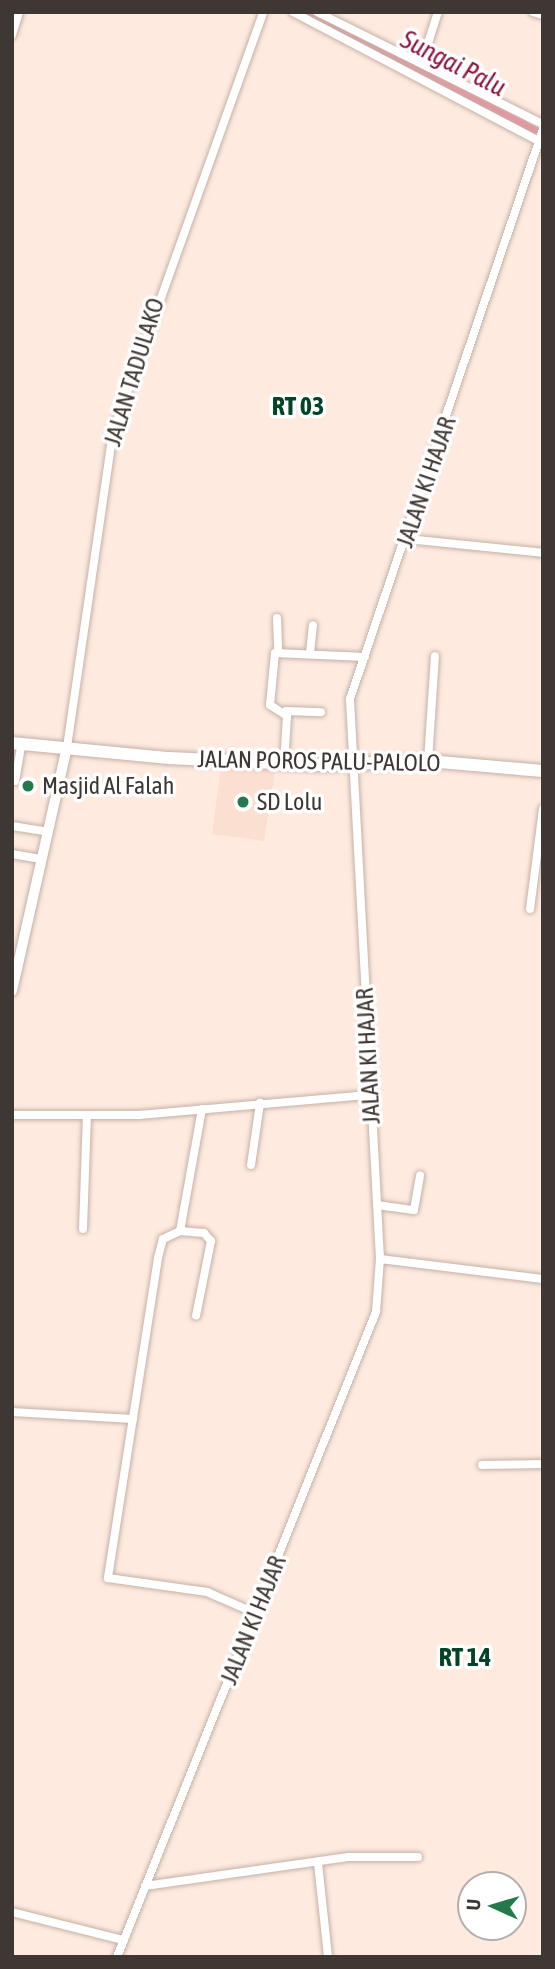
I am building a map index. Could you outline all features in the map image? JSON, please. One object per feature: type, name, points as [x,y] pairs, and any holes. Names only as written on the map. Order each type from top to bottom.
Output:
[{"type":"main road","name":"JALAN POROS PALU-PALOLO","points":[[17,743],[284,764],[428,761],[543,771]]},
{"type":"street","points":[[12,35],[19,12]]},
{"type":"street","name":"JALAN TADULAKO","points":[[67,747],[113,432],[263,12]]},
{"type":"street","points":[[293,12],[541,135]]},
{"type":"street","points":[[317,12],[422,62],[541,135]]},
{"type":"street","points":[[422,62],[438,12]]},
{"type":"street","points":[[533,12],[543,15]]},
{"type":"street","name":"JALAN KI HAJAR","points":[[117,1957],[370,1331],[380,1259],[351,762],[351,696],[541,135]]},
{"type":"street","points":[[406,539],[543,553]]},
{"type":"street","points":[[277,618],[278,652],[270,706],[286,711],[321,712]]},
{"type":"street","points":[[310,653],[313,625]]},
{"type":"street","points":[[278,652],[365,657]]},
{"type":"street","points":[[428,761],[435,656]]},
{"type":"street","points":[[284,764],[286,711]]},
{"type":"street","points":[[15,781],[17,743]]},
{"type":"street","points":[[12,991],[67,747]]},
{"type":"street","points":[[530,909],[541,846],[543,809]]},
{"type":"street","points":[[12,826],[47,832]]},
{"type":"street","points":[[12,854],[41,859]]},
{"type":"street","points":[[12,1115],[87,1116],[369,1095]]},
{"type":"street","points":[[251,1165],[260,1103]]},
{"type":"street","points":[[180,1231],[202,1109]]},
{"type":"street","points":[[83,1229],[87,1116]]},
{"type":"street","points":[[377,1206],[414,1210],[420,1176]]},
{"type":"street","points":[[196,1316],[211,1241],[204,1233],[180,1231],[161,1245],[109,1580],[207,1591],[255,1613]]},
{"type":"street","points":[[380,1259],[543,1279]]},
{"type":"street","points":[[12,1412],[133,1419]]},
{"type":"street","points":[[482,1465],[543,1464]]},
{"type":"street","points":[[145,1886],[318,1863],[418,1857]]},
{"type":"street","points":[[318,1863],[328,1957]]},
{"type":"street","points":[[12,1912],[124,1940]]},
{"type":"shaded area","name":"SD Lolu","points":[[221,766],[275,770],[264,841],[212,834]]},
{"type":"waterway","name":"Sungai Palu","points":[[306,12],[543,134]]},
{"type":"place","name":"Masjid Al Falah","points":[[28,786]]},
{"type":"place","name":"SD Lolu","points":[[243,802]]},
{"type":"district","name":"RT 03","points":[[298,407]]},
{"type":"district","name":"RT 14","points":[[465,1658]]}]
